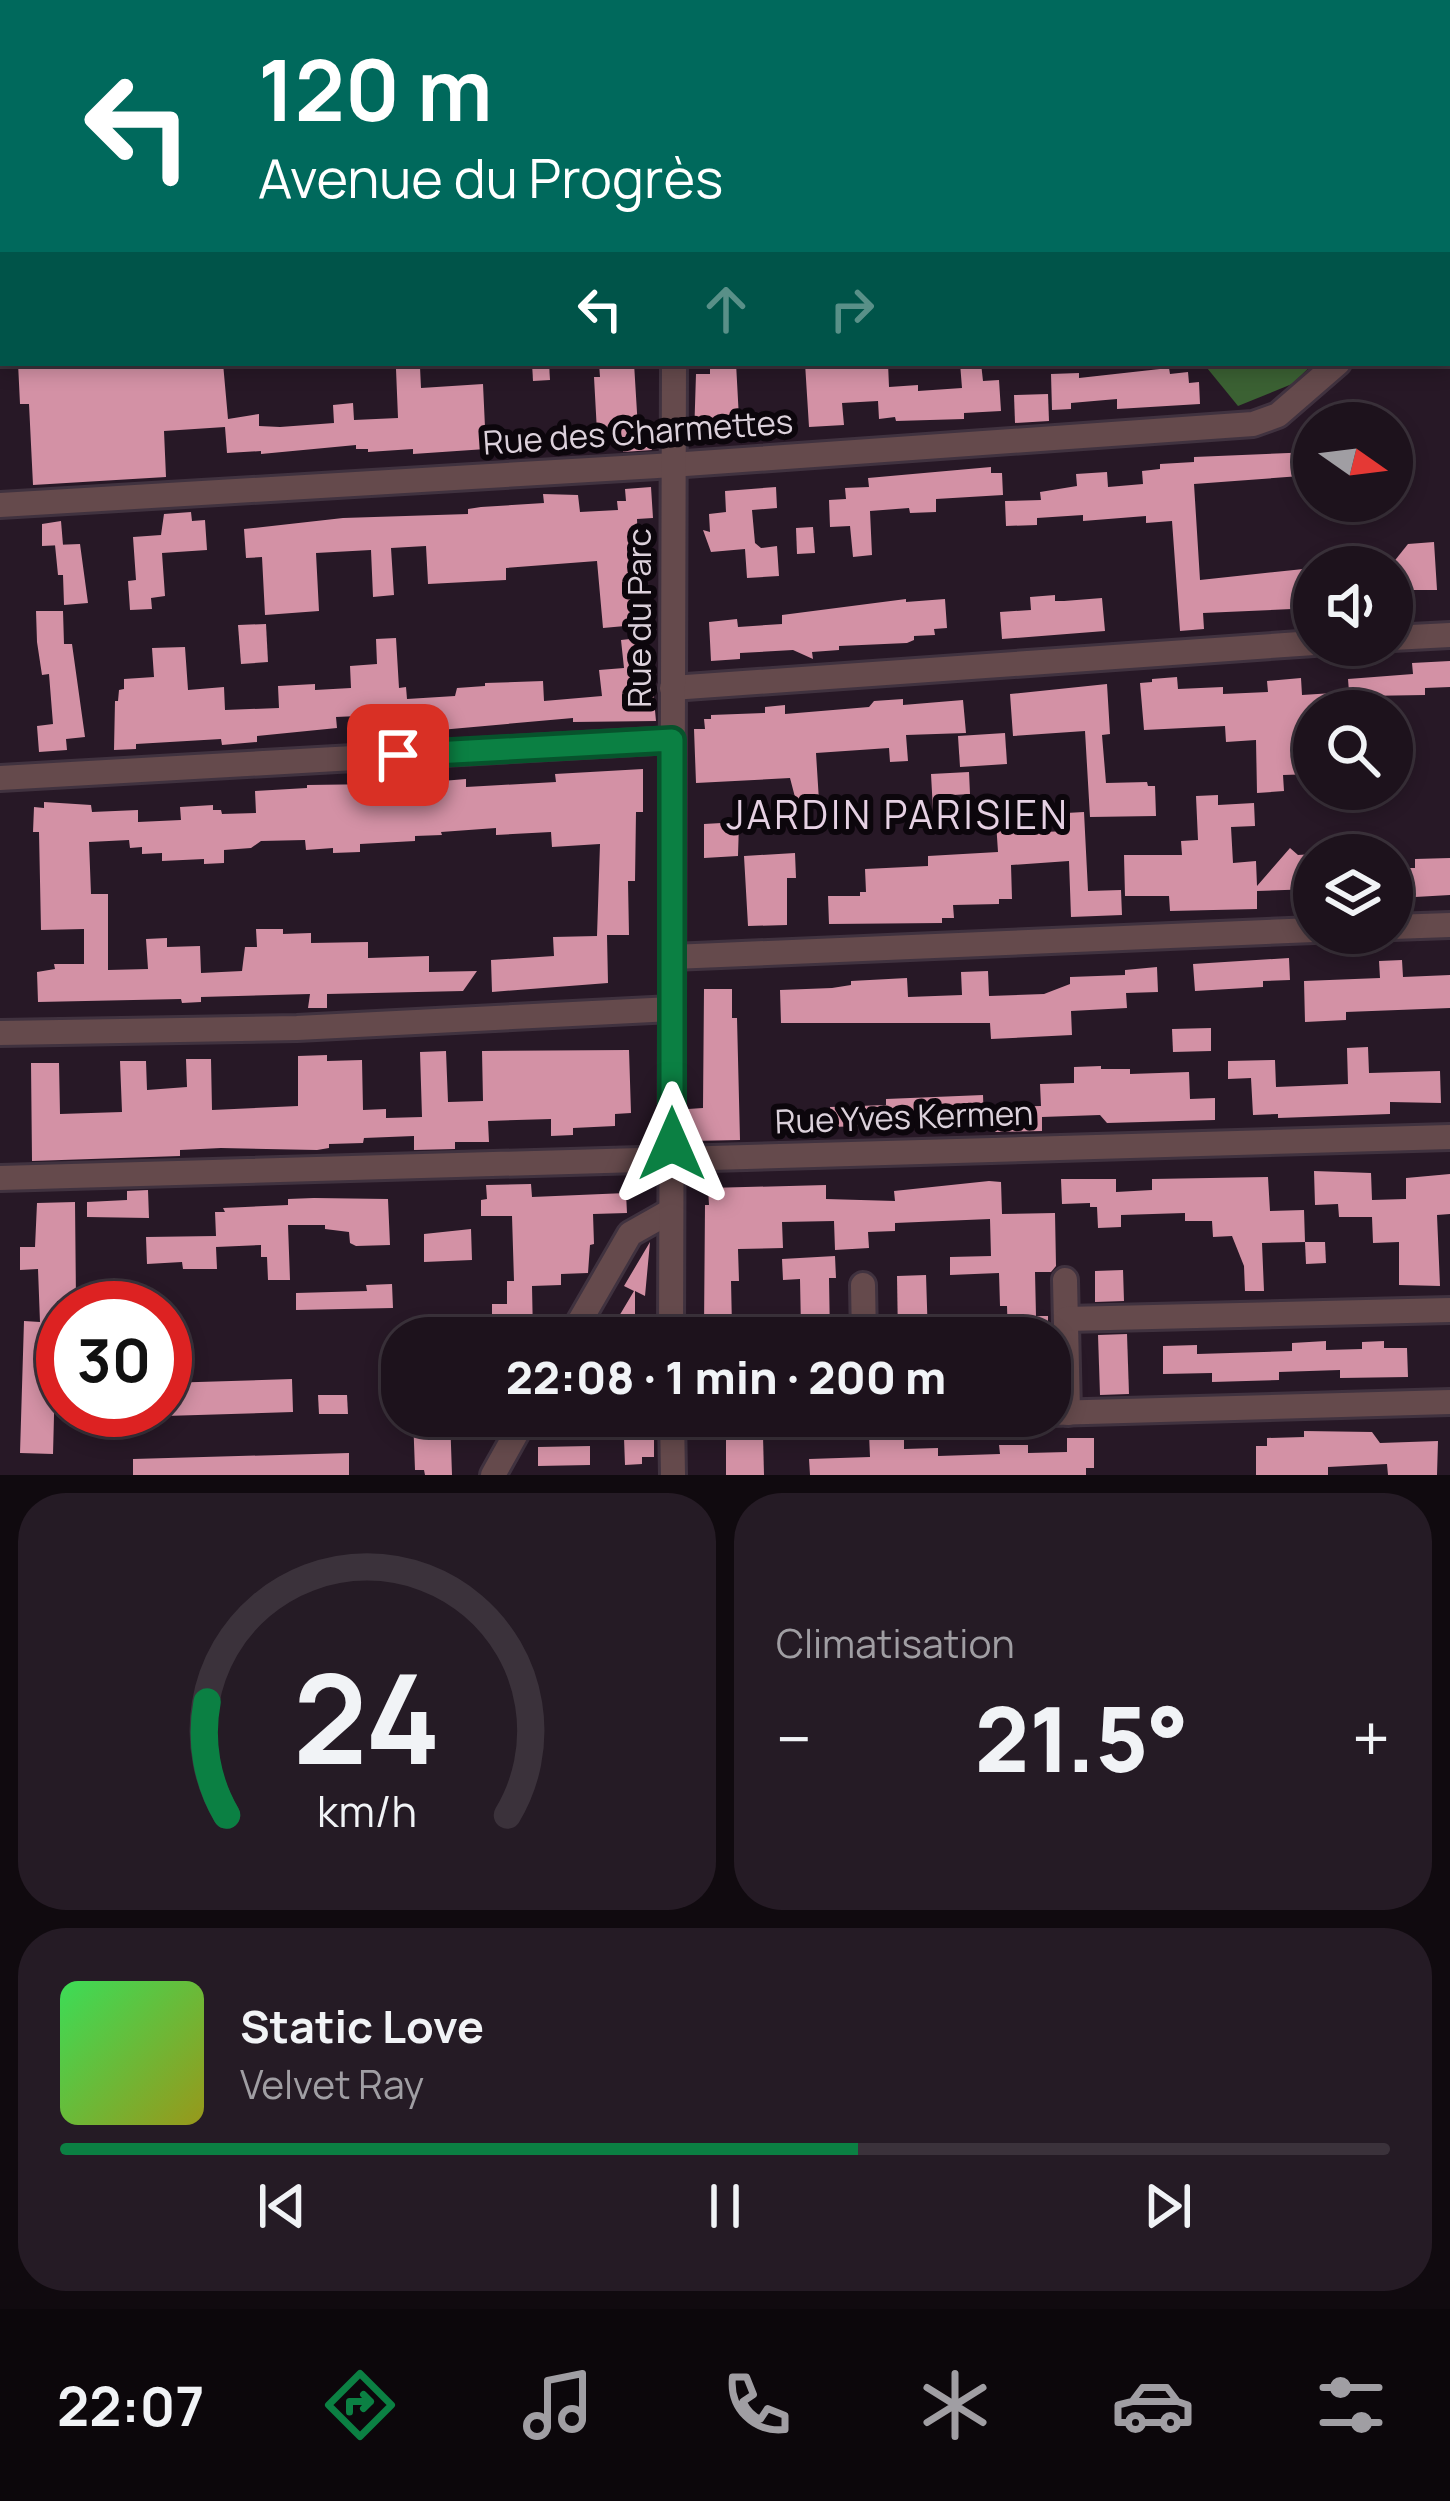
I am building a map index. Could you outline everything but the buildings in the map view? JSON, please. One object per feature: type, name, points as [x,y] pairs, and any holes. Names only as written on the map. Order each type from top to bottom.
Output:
[{"type":"street","name":"Rue du Parc","points":[[671,1317],[674,366]]},
{"type":"street","name":"Rue des Charmettes","points":[[0,505],[1253,424],[1278,415],[1335,366]]},
{"type":"street","points":[[1413,637],[1450,635]]},
{"type":"street","points":[[672,688],[1293,644]]},
{"type":"street","points":[[0,778],[672,740]]},
{"type":"street","points":[[1413,926],[1450,925]]},
{"type":"street","points":[[672,957],[1293,931]]},
{"type":"street","points":[[0,1033],[297,1028],[672,1010]]},
{"type":"street","name":"Rue Yves Kermen","points":[[0,1178],[1450,1137]]},
{"type":"street","points":[[583,1317],[630,1234],[669,1212]]},
{"type":"street","points":[[1066,1280],[1066,1317]]},
{"type":"street","points":[[863,1285],[864,1317]]},
{"type":"street","points":[[1071,1319],[1450,1310]]},
{"type":"street","points":[[1071,1413],[1450,1402]]},
{"type":"street","points":[[493,1475],[514,1437]]},
{"type":"street","points":[[672,1437],[673,1475]]},
{"type":"green space","points":[[1205,366],[1311,366],[1292,384],[1238,406]]},
{"type":"district","name":"JARDIN PARISIEN","points":[[898,815]]},
{"type":"route","points":[[398,755],[672,740],[672,1144]]}]
